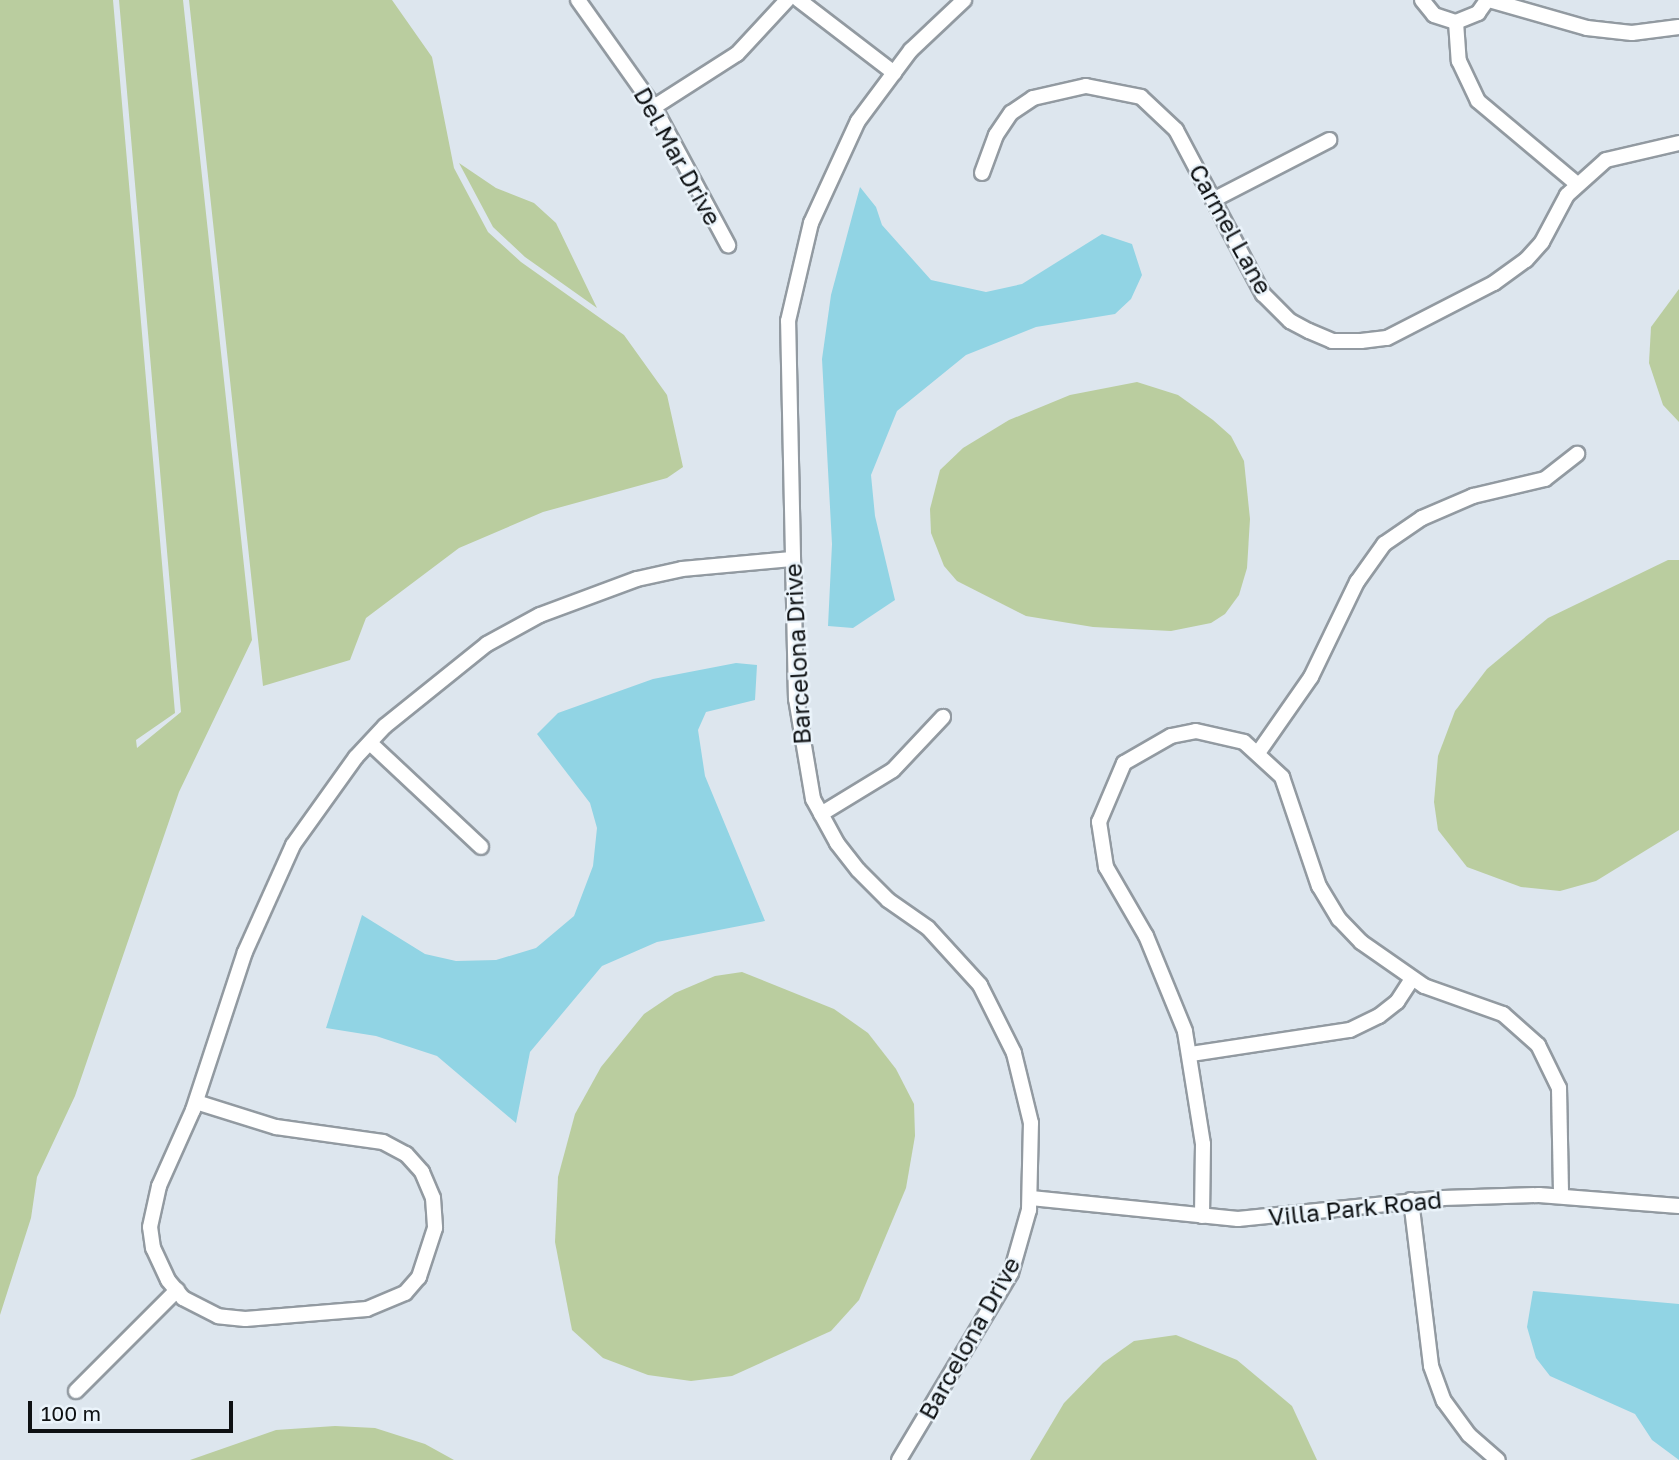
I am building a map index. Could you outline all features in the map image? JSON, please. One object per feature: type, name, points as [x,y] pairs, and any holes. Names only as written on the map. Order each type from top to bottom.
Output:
[{"type":"street","name":"Del Mar Drive","points":[[578,0],[654,107],[728,245]]},
{"type":"street","points":[[654,107],[737,54],[787,0]]},
{"type":"street","points":[[799,0],[894,73]]},
{"type":"street","name":"Barcelona Drive","points":[[900,1460],[1011,1273],[1031,1198],[1034,1148],[1025,1087],[980,985],[928,928],[888,900],[858,870],[821,814],[807,777],[799,731],[786,388],[788,321],[811,223],[833,168],[858,121],[911,50],[964,0]]},
{"type":"street","points":[[1422,0],[1434,15],[1457,22],[1478,13],[1488,0],[1587,28],[1632,33],[1679,27]]},
{"type":"street","points":[[1457,22],[1459,61],[1478,101],[1577,184]]},
{"type":"street","name":"Carmel Lane","points":[[982,173],[996,135],[1011,113],[1034,98],[1086,86],[1129,93],[1158,110],[1176,130],[1263,294],[1290,321],[1332,341],[1361,341],[1387,338],[1516,268],[1542,242],[1577,184],[1606,160],[1679,143]]},
{"type":"street","points":[[1213,200],[1329,140]]},
{"type":"street","points":[[1258,753],[1311,677],[1357,582],[1384,544],[1422,518],[1473,496],[1545,479],[1577,454]]},
{"type":"street","points":[[196,1102],[276,1127],[383,1142],[406,1154],[422,1172],[433,1199],[435,1228],[419,1277],[405,1293],[367,1309],[245,1319],[218,1317],[195,1307],[177,1290],[160,1265],[150,1227],[159,1186],[196,1102],[268,895],[293,845],[370,743],[445,674],[487,644],[540,615],[595,592],[682,569],[792,559]]},
{"type":"street","points":[[821,814],[893,770],[943,717]]},
{"type":"street","points":[[1202,1216],[1203,1144],[1191,1054],[1168,983],[1106,867],[1100,822],[1124,763],[1171,736],[1196,731],[1220,735],[1258,753],[1282,776],[1304,850],[1339,919],[1389,965],[1412,979],[1503,1014],[1538,1045],[1559,1087],[1561,1196]]},
{"type":"street","points":[[370,743],[481,847]]},
{"type":"street","points":[[1191,1054],[1350,1030],[1397,1002],[1412,979]]},
{"type":"street","name":"Villa Park Road","points":[[1031,1198],[1202,1216],[1306,1214],[1411,1200],[1561,1196],[1679,1206]]},
{"type":"street","points":[[1411,1200],[1431,1366],[1444,1401],[1469,1435],[1498,1460]]},
{"type":"street","points":[[76,1391],[177,1290]]},
{"type":"green space","points":[[0,0],[113,0],[175,713],[136,740],[137,748],[181,712],[119,0],[183,0],[252,640],[179,792],[75,1096],[37,1177],[31,1218],[0,1315]]},
{"type":"green space","points":[[189,0],[392,0],[432,57],[454,168],[488,232],[521,262],[624,335],[667,395],[683,467],[667,478],[543,512],[459,548],[366,618],[350,660],[263,686]]},
{"type":"green space","points":[[459,163],[496,188],[534,203],[556,223],[597,308],[525,257],[493,227]]},
{"type":"green space","points":[[1679,289],[1679,422],[1663,405],[1649,363],[1651,327]]},
{"type":"green space","points":[[1137,382],[1178,395],[1213,420],[1231,436],[1244,461],[1250,519],[1247,568],[1239,595],[1225,614],[1211,623],[1171,631],[1093,627],[1026,616],[957,581],[944,566],[931,533],[930,509],[940,470],[963,448],[1009,420],[1070,395]]},
{"type":"green space","points":[[1668,560],[1679,560],[1679,830],[1596,881],[1560,891],[1521,887],[1467,867],[1438,830],[1434,802],[1438,756],[1455,711],[1487,669],[1548,618]]},
{"type":"green space","points":[[742,972],[834,1009],[868,1033],[896,1069],[914,1104],[915,1136],[906,1188],[859,1300],[831,1331],[732,1376],[691,1381],[648,1375],[603,1358],[572,1330],[555,1242],[558,1177],[575,1114],[601,1067],[644,1014],[675,993],[715,976]]},
{"type":"green space","points":[[1176,1335],[1237,1360],[1292,1406],[1317,1460],[1030,1460],[1064,1403],[1103,1363],[1134,1341]]},
{"type":"green space","points":[[335,1426],[375,1428],[425,1444],[454,1460],[190,1460],[276,1430]]},
{"type":"water","points":[[860,187],[876,207],[882,225],[931,280],[986,292],[1022,284],[1102,234],[1132,244],[1142,275],[1131,299],[1115,314],[1036,327],[966,355],[897,411],[871,475],[875,516],[895,600],[853,628],[828,626],[832,544],[822,359],[831,295]]},
{"type":"water","points":[[736,663],[757,665],[755,700],[706,712],[698,730],[705,776],[765,921],[657,942],[602,966],[530,1052],[516,1123],[437,1056],[376,1036],[326,1028],[362,915],[425,954],[456,961],[496,960],[536,948],[574,916],[593,866],[597,828],[590,803],[537,734],[558,713],[653,679]]},
{"type":"water","points":[[1533,1291],[1679,1304],[1679,1460],[1652,1440],[1635,1414],[1550,1376],[1536,1358],[1527,1327]]}]
